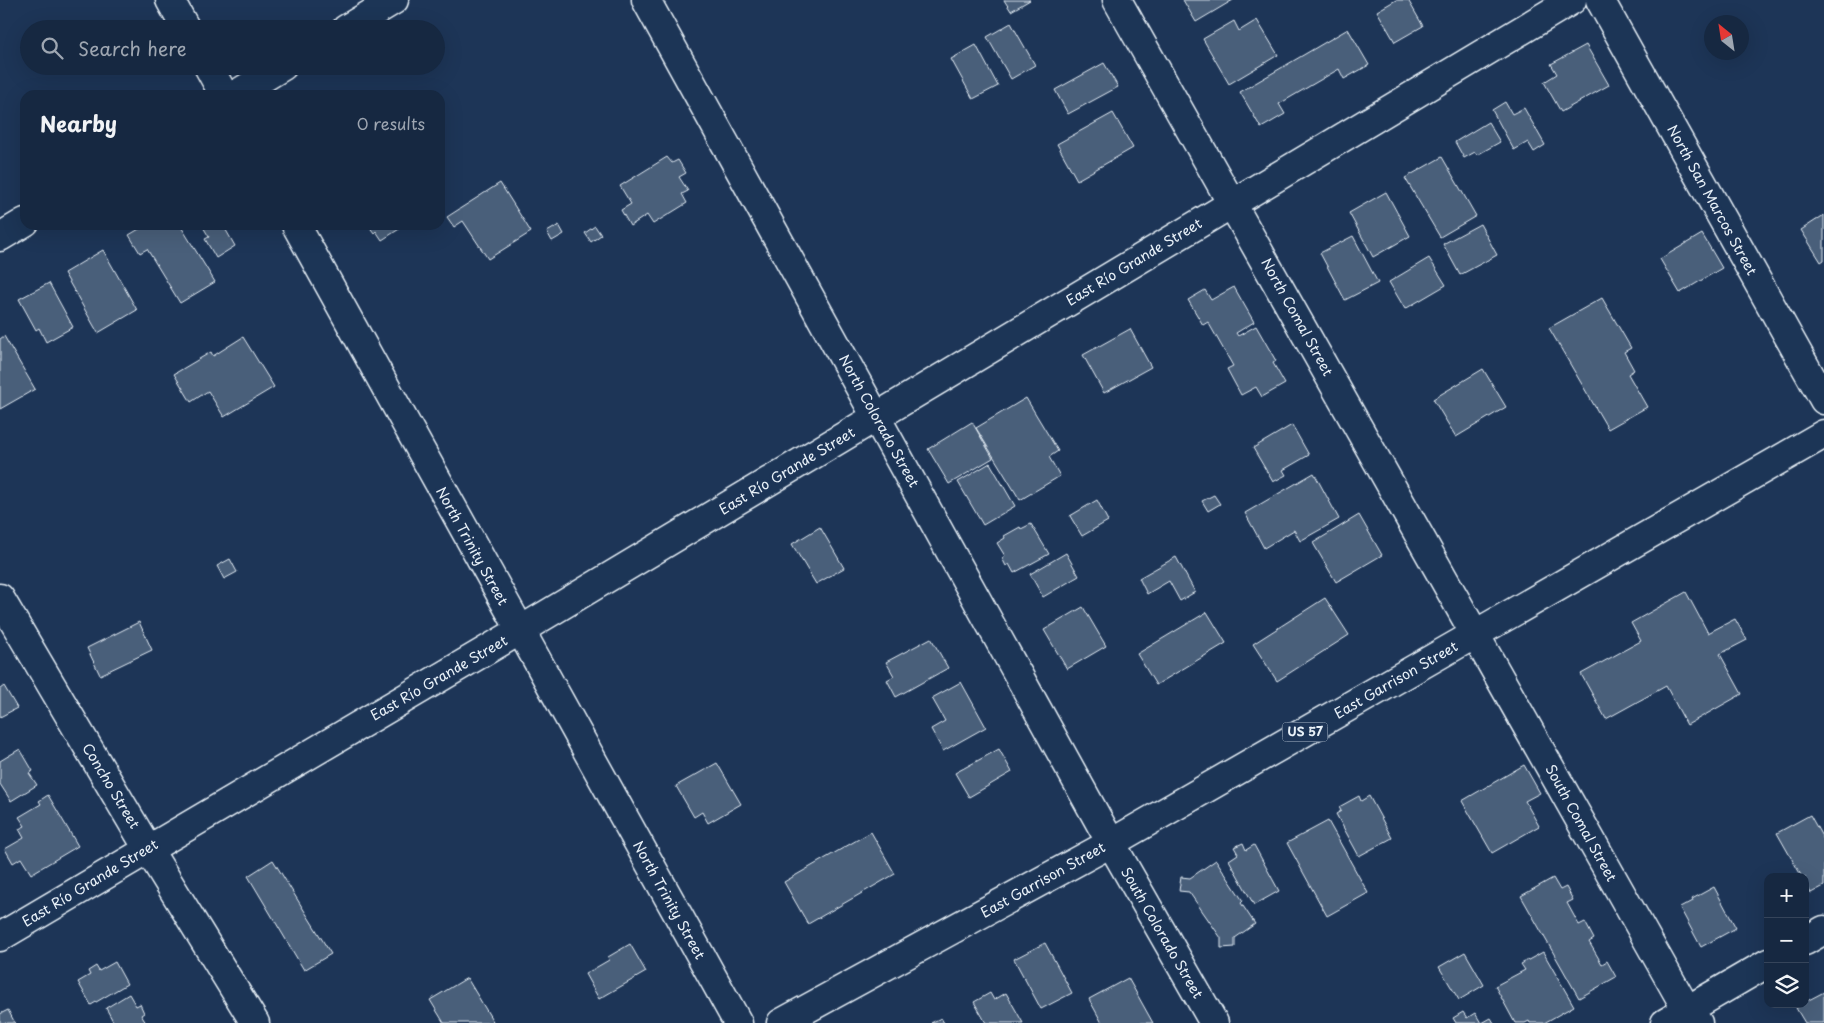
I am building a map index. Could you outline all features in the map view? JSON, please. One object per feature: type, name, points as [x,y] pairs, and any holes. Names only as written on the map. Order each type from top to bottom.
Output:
[{"type":"street","points":[[170,0],[181,20]]},
{"type":"street","points":[[361,20],[394,0]]},
{"type":"street","name":"North Colorado Street","points":[[646,0],[1111,843]]},
{"type":"street","name":"North Comal Street","points":[[1117,0],[1476,635]]},
{"type":"street","name":"East Río Grande Street","points":[[0,937],[877,418],[1232,202],[1572,0]]},
{"type":"street","name":"North San Marcos Street","points":[[1600,0],[1824,400]]},
{"type":"street","points":[[213,75],[221,90]]},
{"type":"street","points":[[243,90],[268,75]]},
{"type":"street","points":[[0,237],[20,225]]},
{"type":"street","name":"North Trinity Street","points":[[299,230],[519,631],[738,1023]]},
{"type":"street","name":"East Garrison Street","points":[[781,1023],[1111,843],[1824,434]]},
{"type":"street","name":"Concho Street","points":[[0,598],[148,849],[255,1023]]},
{"type":"street","name":"South Comal Street","points":[[1476,635],[1683,1019]]},
{"type":"street","name":"South Colorado Street","points":[[1111,843],[1214,1023]]},
{"type":"street","points":[[1809,939],[1824,930]]},
{"type":"street","points":[[1683,1019],[1764,966]]},
{"type":"building","points":[[1004,0],[1030,0],[1011,11]]},
{"type":"building","points":[[1183,0],[1233,0],[1196,22]]},
{"type":"building","points":[[1396,0],[1408,0],[1423,26],[1395,42],[1377,11]]},
{"type":"building","points":[[1257,20],[1278,55],[1229,84],[1203,39],[1234,21],[1239,31]]},
{"type":"building","points":[[1011,23],[1035,65],[1011,79],[987,37]]},
{"type":"building","points":[[1348,29],[1369,65],[1344,79],[1339,69],[1279,104],[1285,114],[1261,128],[1240,92]]},
{"type":"building","points":[[976,45],[998,86],[973,99],[951,59]]},
{"type":"building","points":[[1586,45],[1609,85],[1561,112],[1544,82],[1557,74],[1551,64]]},
{"type":"building","points":[[1104,63],[1118,87],[1068,114],[1055,90]]},
{"type":"building","points":[[1505,102],[1512,114],[1524,108],[1545,145],[1534,152],[1528,142],[1514,150],[1492,110]]},
{"type":"building","points":[[1113,113],[1133,148],[1077,180],[1057,144]]},
{"type":"building","points":[[1488,122],[1500,142],[1477,155],[1475,152],[1464,158],[1455,142]]},
{"type":"building","points":[[667,157],[672,163],[678,160],[686,173],[679,177],[688,191],[682,194],[687,203],[653,224],[647,215],[630,226],[621,210],[631,204],[620,186]]},
{"type":"building","points":[[1442,157],[1476,216],[1440,237],[1405,178]]},
{"type":"building","points":[[500,183],[531,232],[488,259],[463,221],[454,227],[447,217]]},
{"type":"building","points":[[1386,192],[1410,236],[1373,257],[1349,213]]},
{"type":"building","points":[[1824,215],[1824,260],[1821,262],[1801,230]]},
{"type":"building","points":[[1480,224],[1497,255],[1460,275],[1443,244]]},
{"type":"building","points":[[559,225],[564,234],[552,241],[547,232]]},
{"type":"building","points":[[595,226],[601,235],[591,242],[585,233]]},
{"type":"building","points":[[138,230],[183,230],[215,282],[180,303],[147,249],[140,253],[129,235]]},
{"type":"building","points":[[205,230],[226,230],[235,246],[216,258],[205,239],[209,237]]},
{"type":"building","points":[[372,230],[398,230],[382,240],[376,231],[374,233]]},
{"type":"building","points":[[1702,234],[1722,268],[1680,293],[1660,259]]},
{"type":"building","points":[[1353,236],[1378,283],[1345,300],[1320,253]]},
{"type":"building","points":[[103,250],[137,310],[98,333],[64,273]]},
{"type":"building","points":[[1429,258],[1446,285],[1405,309],[1389,282]]},
{"type":"building","points":[[49,283],[73,327],[46,342],[39,328],[36,330],[19,299]]},
{"type":"building","points":[[1234,287],[1254,322],[1236,333],[1238,336],[1256,326],[1276,361],[1273,363],[1285,384],[1262,397],[1256,387],[1241,395],[1227,369],[1233,366],[1208,322],[1203,325],[1188,300],[1205,290],[1211,300]]},
{"type":"building","points":[[1602,298],[1631,348],[1624,352],[1634,370],[1628,374],[1647,407],[1608,429],[1549,328]]},
{"type":"building","points":[[1130,329],[1151,367],[1104,393],[1083,355]]},
{"type":"building","points":[[4,336],[35,389],[0,409],[0,339]]},
{"type":"building","points":[[243,337],[274,387],[224,417],[208,391],[191,402],[174,374],[211,352],[213,356]]},
{"type":"building","points":[[1483,369],[1506,407],[1456,437],[1433,399]]},
{"type":"building","points":[[1026,398],[1058,451],[1049,457],[1060,476],[1020,500],[976,428]]},
{"type":"building","points":[[972,422],[993,458],[949,484],[928,449]]},
{"type":"building","points":[[1292,425],[1309,455],[1283,470],[1286,475],[1273,482],[1253,448]]},
{"type":"building","points":[[990,463],[1015,506],[983,525],[958,482]]},
{"type":"building","points":[[1314,473],[1339,519],[1300,541],[1294,530],[1264,548],[1245,513]]},
{"type":"building","points":[[1214,495],[1220,504],[1208,511],[1202,501]]},
{"type":"building","points":[[1097,500],[1108,521],[1082,536],[1070,516]]},
{"type":"building","points":[[1359,515],[1382,555],[1336,582],[1313,543]]},
{"type":"building","points":[[1031,524],[1049,554],[1014,573],[1009,564],[1006,566],[1002,558],[1005,556],[997,543],[1005,538],[1004,536],[1020,527],[1021,529]]},
{"type":"building","points":[[820,527],[844,568],[816,584],[792,544]]},
{"type":"building","points":[[1066,553],[1079,576],[1043,597],[1030,574]]},
{"type":"building","points":[[1176,557],[1195,592],[1180,601],[1169,581],[1147,594],[1139,578]]},
{"type":"building","points":[[230,559],[237,572],[224,579],[217,566]]},
{"type":"building","points":[[1686,592],[1708,633],[1735,619],[1747,640],[1720,654],[1742,694],[1687,725],[1666,686],[1606,719],[1581,674],[1641,641],[1631,623]]},
{"type":"building","points":[[1325,598],[1349,635],[1277,681],[1253,644]]},
{"type":"building","points":[[1083,607],[1106,646],[1067,669],[1044,630]]},
{"type":"building","points":[[1207,612],[1226,643],[1156,685],[1137,654]]},
{"type":"building","points":[[139,622],[152,650],[100,675],[87,648]]},
{"type":"building","points":[[931,638],[948,668],[896,697],[887,680],[894,676],[886,662]]},
{"type":"building","points":[[961,682],[986,727],[943,751],[931,729],[945,721],[932,698]]},
{"type":"building","points":[[4,686],[17,708],[0,717],[0,689]]},
{"type":"building","points":[[20,749],[33,771],[29,773],[37,785],[11,801],[0,784],[0,761]]},
{"type":"building","points":[[999,749],[1012,772],[969,797],[955,773]]},
{"type":"building","points":[[717,763],[741,804],[708,823],[702,812],[694,817],[676,786]]},
{"type":"building","points":[[1524,765],[1540,793],[1525,801],[1539,826],[1492,853],[1462,801]]},
{"type":"building","points":[[48,795],[78,846],[31,874],[21,858],[13,863],[5,849],[24,838],[19,829],[25,826],[19,817],[41,804],[39,801]]},
{"type":"building","points":[[1359,796],[1361,801],[1369,796],[1392,838],[1359,856],[1336,814],[1341,811],[1339,807]]},
{"type":"building","points":[[1810,815],[1824,840],[1824,886],[1811,893],[1809,890],[1809,873],[1800,873],[1777,833]]},
{"type":"building","points":[[1328,821],[1368,893],[1327,916],[1287,843]]},
{"type":"building","points":[[871,832],[895,874],[808,924],[784,882]]},
{"type":"building","points":[[1243,843],[1246,850],[1254,845],[1279,891],[1254,905],[1229,860],[1238,854],[1234,847]]},
{"type":"building","points":[[273,860],[331,954],[304,970],[248,876]]},
{"type":"building","points":[[1216,860],[1243,901],[1241,903],[1255,924],[1235,938],[1235,947],[1221,948],[1221,938],[1189,892],[1179,891],[1181,877],[1190,878]]},
{"type":"building","points":[[1553,878],[1560,890],[1566,887],[1573,900],[1567,903],[1579,925],[1585,922],[1594,939],[1589,942],[1602,964],[1607,961],[1616,977],[1579,998],[1521,896]]},
{"type":"building","points":[[1714,887],[1736,928],[1701,947],[1680,908]]},
{"type":"building","points":[[1045,943],[1072,993],[1041,1009],[1014,959]]},
{"type":"building","points":[[630,944],[646,972],[599,999],[585,974],[609,960],[608,957]]},
{"type":"building","points":[[1465,952],[1484,985],[1459,1000],[1439,967]]},
{"type":"building","points":[[1543,952],[1574,1006],[1544,1023],[1530,1023],[1529,1021],[1515,1023],[1495,986],[1525,970],[1521,964]]},
{"type":"building","points":[[115,962],[127,984],[91,1005],[78,982],[90,975],[88,971],[96,966],[99,971]]},
{"type":"building","points":[[467,978],[494,1023],[444,1023],[430,1000]]},
{"type":"building","points":[[1128,978],[1153,1023],[1102,1023],[1089,999]]},
{"type":"building","points":[[1824,992],[1824,1023],[1805,1023],[1796,1008],[1809,1008],[1809,1000]]},
{"type":"building","points":[[990,993],[994,1000],[1006,993],[1023,1023],[986,1023],[974,1002]]},
{"type":"building","points":[[129,994],[136,1006],[140,1004],[144,1013],[141,1015],[146,1023],[114,1023],[106,1008]]},
{"type":"building","points":[[8,1010],[15,1023],[0,1023],[0,1014]]},
{"type":"building","points":[[1463,1012],[1467,1018],[1475,1013],[1481,1023],[1456,1023],[1453,1018]]},
{"type":"building","points":[[941,1018],[944,1023],[931,1023]]},
{"type":"building","points":[[1491,1018],[1494,1023],[1482,1023]]}]
